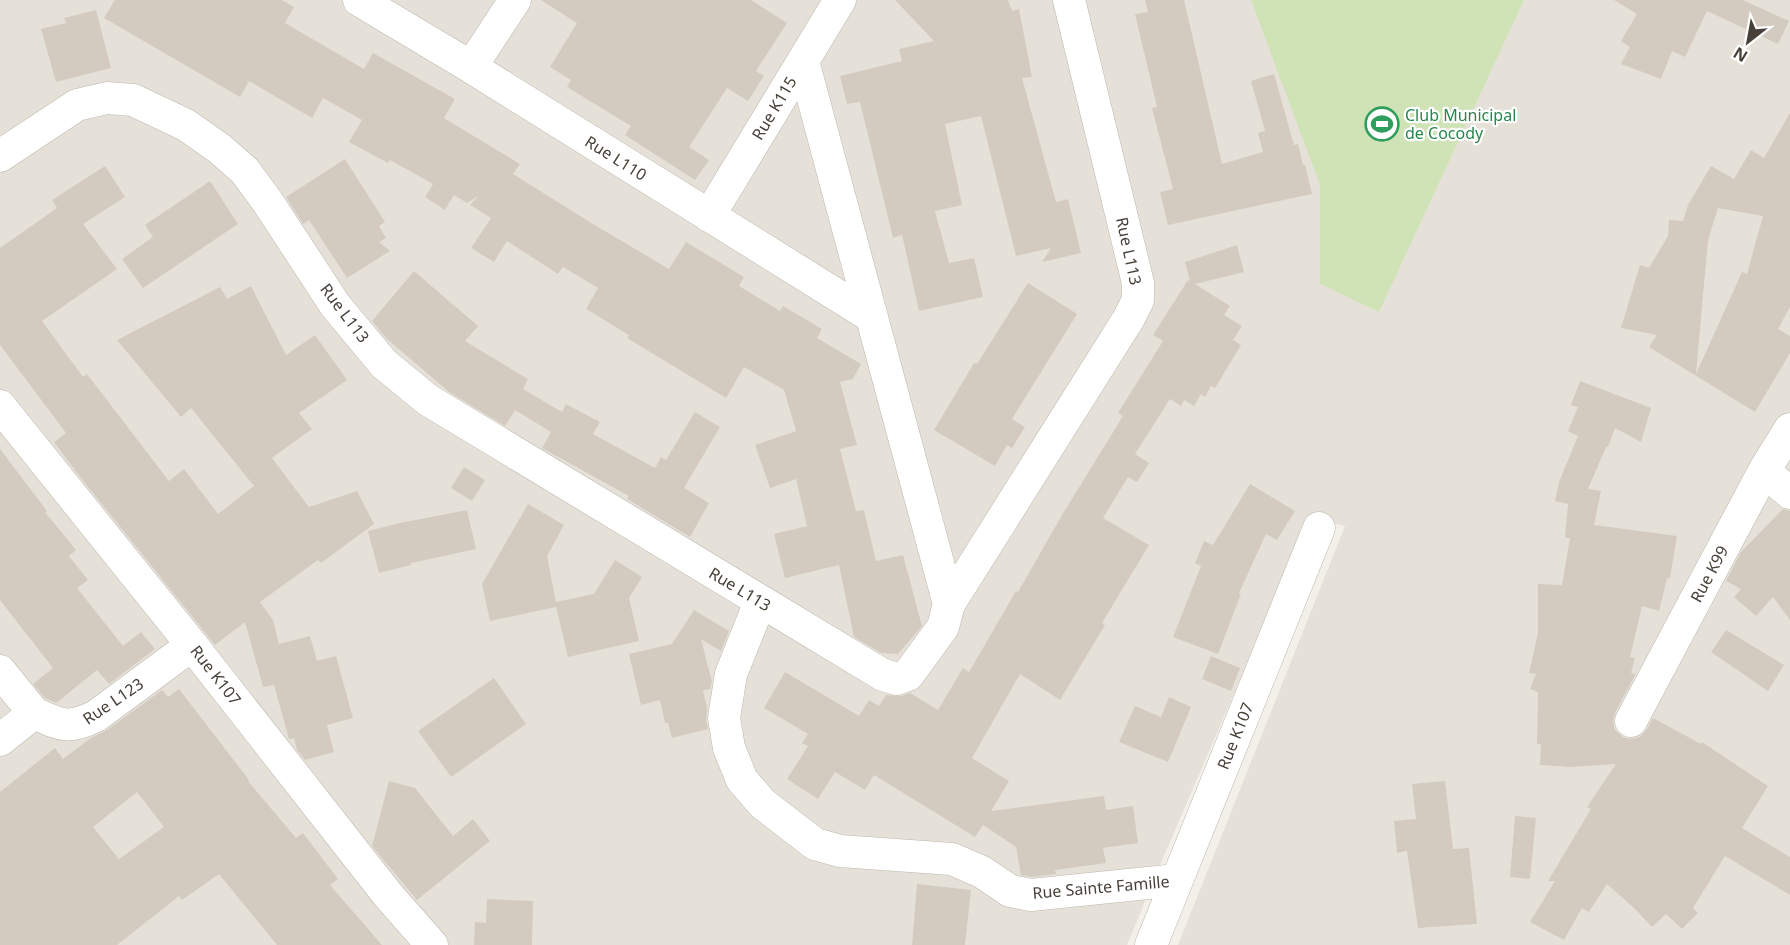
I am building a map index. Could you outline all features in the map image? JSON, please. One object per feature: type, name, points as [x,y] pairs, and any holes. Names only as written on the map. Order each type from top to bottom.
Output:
[{"type":"street","name":"Rue L110","points":[[359,0],[471,67],[872,317]]},
{"type":"street","points":[[471,67],[515,0]]},
{"type":"street","name":"Rue K115","points":[[709,216],[840,0]]},
{"type":"street","name":"Rue L113","points":[[0,156],[77,105],[107,98],[133,100],[186,125],[220,149],[245,171],[335,304],[384,364],[428,400],[883,675],[897,678],[908,675],[943,627],[949,604],[1129,318],[1137,300],[1138,283],[1069,0]]},
{"type":"street","points":[[803,61],[949,604]]},
{"type":"street","name":"Rue K107","points":[[0,406],[192,645],[388,895],[432,945]]},
{"type":"street","name":"Rue K99","points":[[1631,721],[1764,471],[1790,429]]},
{"type":"street","points":[[1764,471],[1790,493]]},
{"type":"street","name":"Rue K107","points":[[1151,945],[1319,528]]},
{"type":"street","name":"Rue Sainte Famille","points":[[760,602],[731,674],[724,718],[729,748],[742,780],[763,804],[815,844],[840,851],[952,859],[982,872],[1010,891],[1031,896],[1177,879]]},
{"type":"street","name":"Rue L123","points":[[34,713],[62,725],[79,724],[96,716],[192,645]]},
{"type":"street","points":[[0,671],[34,713],[0,740]]},
{"type":"shaded area","points":[[0,0],[1790,0],[1790,945],[1178,945],[1345,526],[1310,518],[1127,945],[0,945]]},
{"type":"green space","name":"Club Municipal de Cocody","points":[[1251,0],[1524,0],[1379,312],[1320,284],[1320,185]]},
{"type":"building","points":[[115,0],[282,0],[294,7],[285,23],[364,69],[373,53],[455,99],[444,118],[520,164],[513,174],[593,224],[669,269],[686,242],[744,277],[739,286],[780,311],[783,306],[822,329],[817,338],[861,364],[853,379],[840,382],[857,445],[840,449],[856,511],[864,510],[876,561],[903,555],[922,626],[898,654],[881,653],[854,637],[839,565],[785,578],[774,534],[807,526],[796,479],[770,488],[755,445],[796,431],[784,390],[744,367],[726,398],[627,338],[629,335],[586,309],[598,288],[563,267],[558,274],[507,241],[494,262],[471,248],[491,218],[470,205],[478,196],[467,203],[454,195],[445,210],[425,197],[433,184],[390,160],[388,163],[349,142],[362,120],[323,98],[312,118],[249,81],[240,97],[104,18]]},
{"type":"building","points":[[541,0],[751,0],[787,23],[756,71],[764,76],[748,101],[727,88],[689,147],[709,160],[695,180],[625,135],[631,126],[567,87],[571,80],[550,67],[577,23]]},
{"type":"building","points":[[895,0],[1008,0],[1012,11],[1019,9],[1032,77],[1022,78],[1056,202],[1068,199],[1081,253],[1042,262],[1051,248],[1016,256],[981,116],[945,124],[962,205],[935,211],[949,263],[974,258],[983,297],[919,311],[902,235],[893,238],[860,102],[847,104],[840,76],[902,61],[899,49],[934,41]]},
{"type":"building","points":[[1145,0],[1184,0],[1222,164],[1263,152],[1258,133],[1265,131],[1251,81],[1274,74],[1294,145],[1298,144],[1312,194],[1168,225],[1160,192],[1173,189],[1152,108],[1157,107],[1135,14],[1148,12]]},
{"type":"building","points":[[1614,0],[1743,0],[1789,21],[1778,44],[1707,11],[1685,57],[1672,51],[1661,79],[1621,64],[1630,47],[1621,41],[1637,14]]},
{"type":"building","points":[[96,10],[111,68],[56,82],[41,29],[66,23],[64,18]]},
{"type":"building","points":[[1790,113],[1790,307],[1778,329],[1790,336],[1790,353],[1755,412],[1649,347],[1657,335],[1621,328],[1640,265],[1649,268],[1668,236],[1669,220],[1683,221],[1688,205],[1711,166],[1734,179],[1751,150],[1764,158]],"holes":[[[1718,208],[1763,216],[1747,274],[1742,272],[1696,374],[1708,240]]]},
{"type":"building","points":[[345,159],[385,222],[379,226],[386,238],[379,242],[390,251],[347,278],[309,220],[303,224],[286,197]]},
{"type":"building","points":[[105,166],[125,197],[83,224],[117,269],[42,321],[83,377],[87,374],[169,481],[184,469],[218,514],[254,486],[191,408],[181,417],[117,340],[220,287],[227,299],[251,286],[286,355],[315,335],[347,380],[299,413],[312,429],[272,458],[309,507],[357,491],[374,524],[321,563],[318,560],[260,602],[273,620],[279,644],[310,636],[317,661],[336,656],[353,718],[327,725],[334,752],[305,760],[297,750],[294,738],[289,739],[274,685],[263,687],[245,622],[215,645],[54,442],[66,433],[0,345],[0,248],[57,208],[52,200]]},
{"type":"building","points":[[210,181],[238,224],[143,288],[122,259],[153,237],[145,225]]},
{"type":"building","points":[[1237,245],[1244,272],[1195,284],[1230,306],[1224,315],[1242,326],[1233,340],[1241,345],[1215,388],[1211,386],[1205,397],[1201,394],[1194,406],[1184,400],[1181,406],[1170,399],[1135,454],[1149,463],[1137,482],[1128,477],[1103,518],[1149,545],[1102,623],[1105,625],[1060,700],[1020,674],[972,758],[1009,781],[991,811],[1104,796],[1106,810],[1133,806],[1138,843],[1103,848],[1106,863],[1055,870],[1056,874],[1032,877],[1021,875],[1016,847],[983,825],[975,837],[874,775],[865,790],[835,772],[818,799],[787,779],[808,746],[802,743],[808,734],[764,708],[785,672],[859,716],[869,700],[879,706],[886,695],[902,696],[910,693],[938,710],[963,668],[969,672],[1123,416],[1118,413],[1163,341],[1153,335],[1188,280],[1190,281],[1185,262]]},
{"type":"building","points":[[414,271],[478,326],[465,341],[528,379],[523,389],[562,412],[566,404],[600,422],[593,434],[655,468],[661,457],[666,460],[695,412],[720,427],[684,488],[709,503],[690,537],[627,499],[629,496],[542,448],[551,432],[515,410],[505,426],[449,392],[387,339],[372,321]]},
{"type":"building","points":[[1028,283],[1077,314],[1012,419],[1025,427],[1012,448],[1007,445],[995,466],[934,430],[974,363],[977,364]]},
{"type":"building","points":[[1580,381],[1651,408],[1641,442],[1615,428],[1588,489],[1601,491],[1594,525],[1677,536],[1670,578],[1667,578],[1659,611],[1642,606],[1630,657],[1635,658],[1631,673],[1635,675],[1615,713],[1613,721],[1615,730],[1623,737],[1631,739],[1640,737],[1653,718],[1701,744],[1702,742],[1768,786],[1742,828],[1790,857],[1790,895],[1725,856],[1693,908],[1698,913],[1682,929],[1666,914],[1652,927],[1607,884],[1589,912],[1582,908],[1564,940],[1530,922],[1555,881],[1548,881],[1591,809],[1587,807],[1616,764],[1570,767],[1540,765],[1541,744],[1537,744],[1538,692],[1530,689],[1536,674],[1529,673],[1538,633],[1538,584],[1562,585],[1570,538],[1565,538],[1568,504],[1555,501],[1559,482],[1578,436],[1568,431],[1578,407],[1571,405]]},
{"type":"building","points":[[0,449],[47,511],[45,512],[76,550],[69,556],[88,580],[77,588],[123,646],[141,632],[155,649],[109,684],[97,670],[56,703],[45,698],[33,684],[53,668],[0,600]]},
{"type":"building","points":[[464,467],[485,480],[472,501],[451,488]]},
{"type":"building","points":[[1250,484],[1295,511],[1277,540],[1266,534],[1239,593],[1241,594],[1218,654],[1173,637],[1201,566],[1195,563],[1204,541],[1213,545]]},
{"type":"building","points":[[528,504],[564,525],[547,556],[556,602],[594,594],[615,560],[642,577],[629,598],[639,641],[568,657],[556,607],[490,621],[482,584]]},
{"type":"building","points":[[1783,509],[1790,511],[1790,620],[1773,597],[1756,616],[1734,597],[1741,589],[1726,581],[1741,552]]},
{"type":"building","points":[[467,510],[476,549],[411,563],[411,565],[379,573],[368,531]]},
{"type":"building","points":[[694,610],[729,631],[721,651],[701,639],[712,682],[710,689],[703,690],[708,729],[672,738],[668,723],[665,723],[660,700],[641,705],[629,654],[672,644]]},
{"type":"building","points":[[1726,630],[1784,665],[1768,691],[1711,652]]},
{"type":"building","points":[[1211,656],[1240,668],[1231,691],[1202,679]]},
{"type":"building","points":[[494,678],[526,724],[451,777],[418,731]]},
{"type":"building","points":[[179,689],[248,781],[296,838],[303,833],[338,879],[330,885],[382,945],[277,945],[219,874],[182,900],[179,896],[117,945],[0,945],[0,792],[55,748],[63,759],[162,690],[168,697]],"holes":[[[137,792],[164,827],[119,859],[93,827]]]},
{"type":"building","points":[[1169,697],[1191,707],[1168,762],[1119,742],[1135,706],[1161,717]]},
{"type":"building","points":[[389,781],[415,788],[453,836],[473,819],[490,841],[417,900],[372,846]]},
{"type":"building","points":[[1445,781],[1453,849],[1469,848],[1477,924],[1418,928],[1407,851],[1397,853],[1394,821],[1416,819],[1412,784]]},
{"type":"building","points":[[1515,816],[1536,818],[1530,879],[1510,877]]},
{"type":"building","points":[[917,884],[971,890],[965,945],[912,945]]},
{"type":"building","points":[[487,899],[533,901],[532,945],[474,945],[475,922],[486,923]]},
{"type":"place","name":"Club Municipal de Cocody","points":[[1382,124]]}]
